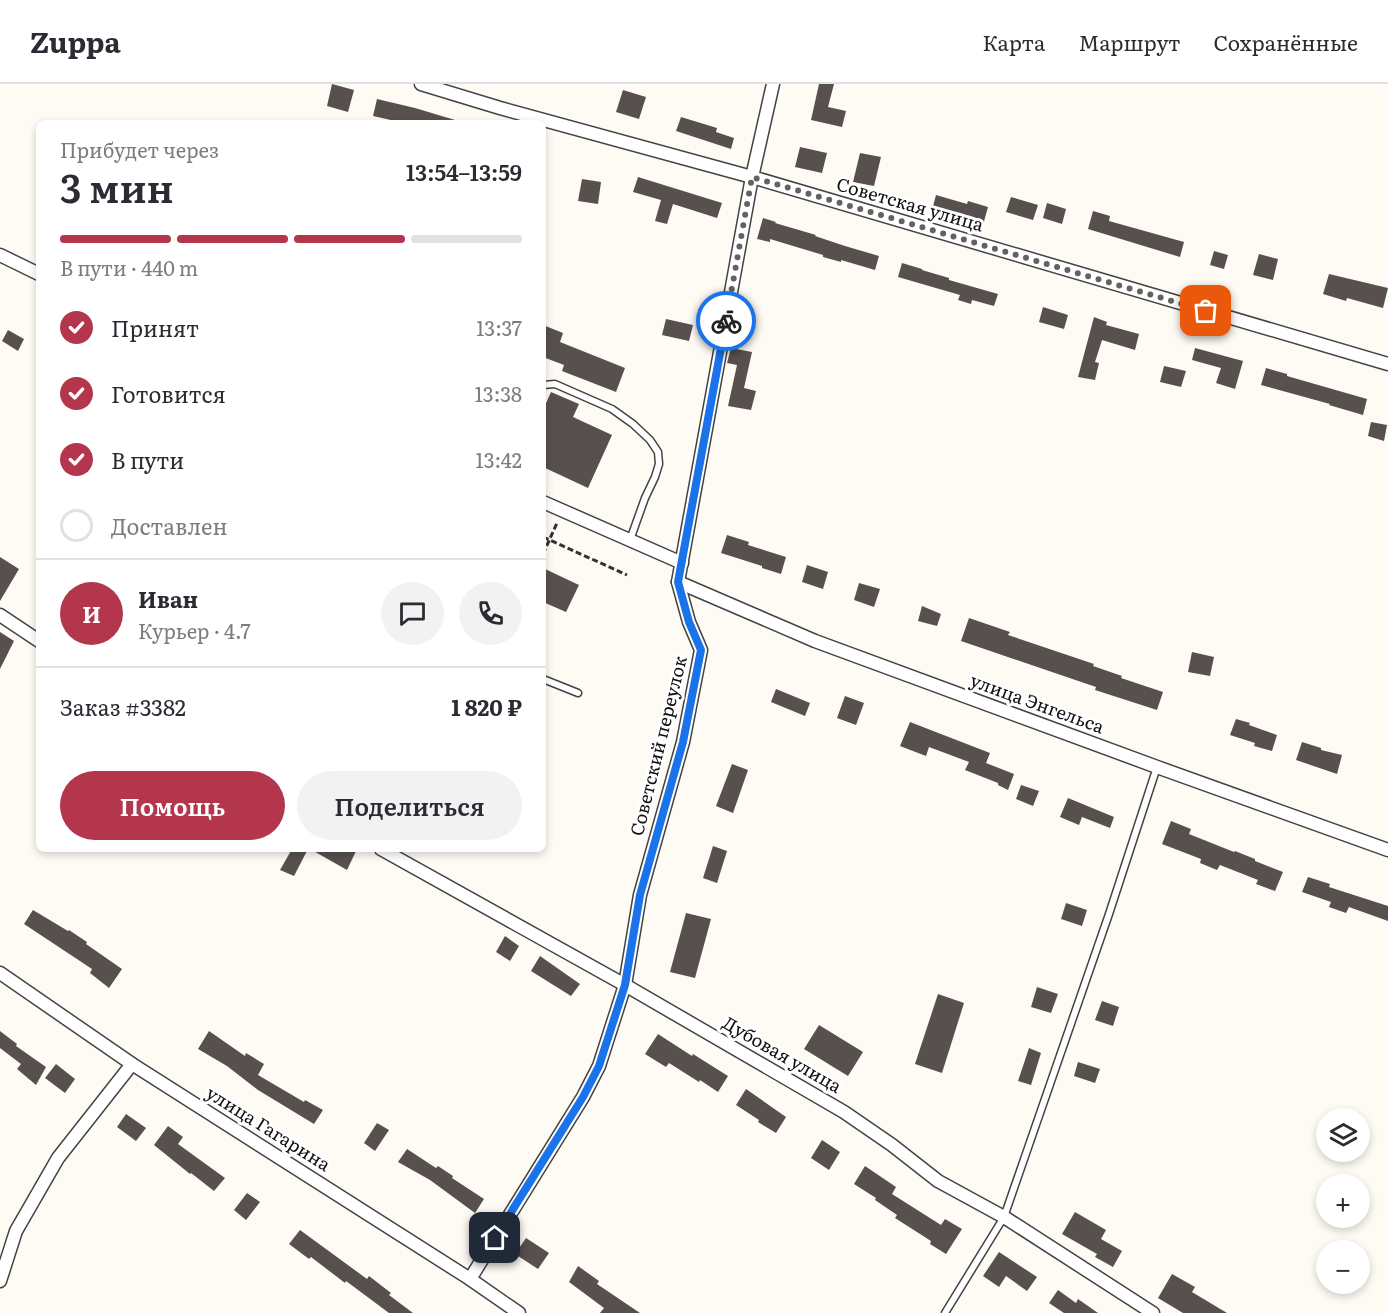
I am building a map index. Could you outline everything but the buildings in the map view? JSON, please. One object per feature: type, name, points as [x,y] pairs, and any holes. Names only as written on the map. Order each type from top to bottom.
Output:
[{"type":"street","name":"Советская улица","points":[[421,84],[544,120]]},
{"type":"street","name":"Советский переулок","points":[[470,1279],[583,1097],[599,1066],[625,985],[640,895],[683,742],[701,650],[689,622],[678,582],[752,177],[773,84]]},
{"type":"street","name":"Советская улица","points":[[546,121],[752,177],[1388,364]]},
{"type":"street","points":[[0,255],[36,273]]},
{"type":"street","points":[[546,503],[682,563]]},
{"type":"street","name":"улица Энгельса","points":[[678,582],[815,641],[1388,850]]},
{"type":"street","points":[[0,615],[36,639]]},
{"type":"street","name":"Дубовая улица","points":[[386,852],[625,985],[844,1112],[892,1145],[938,1181],[1004,1217],[1153,1313]]},
{"type":"street","name":"улица Гагарина","points":[[0,973],[132,1064],[470,1279],[519,1313]]},
{"type":"street","points":[[0,1281],[16,1231],[58,1158],[132,1064]]},
{"type":"lane","points":[[546,385],[555,384],[612,409],[650,440],[658,452],[659,464],[655,477],[630,540]]},
{"type":"lane","points":[[546,680],[578,693]]},
{"type":"lane","points":[[945,1313],[1004,1217],[1109,914],[1157,767]]},
{"type":"path","points":[[546,548],[563,511]]},
{"type":"path","points":[[546,538],[627,575]]},
{"type":"way so far","points":[[726,321],[752,177],[1206,311]]},
{"type":"route","points":[[495,1238],[583,1097],[599,1066],[625,985],[640,895],[683,742],[701,650],[689,622],[678,582],[726,321]]}]
